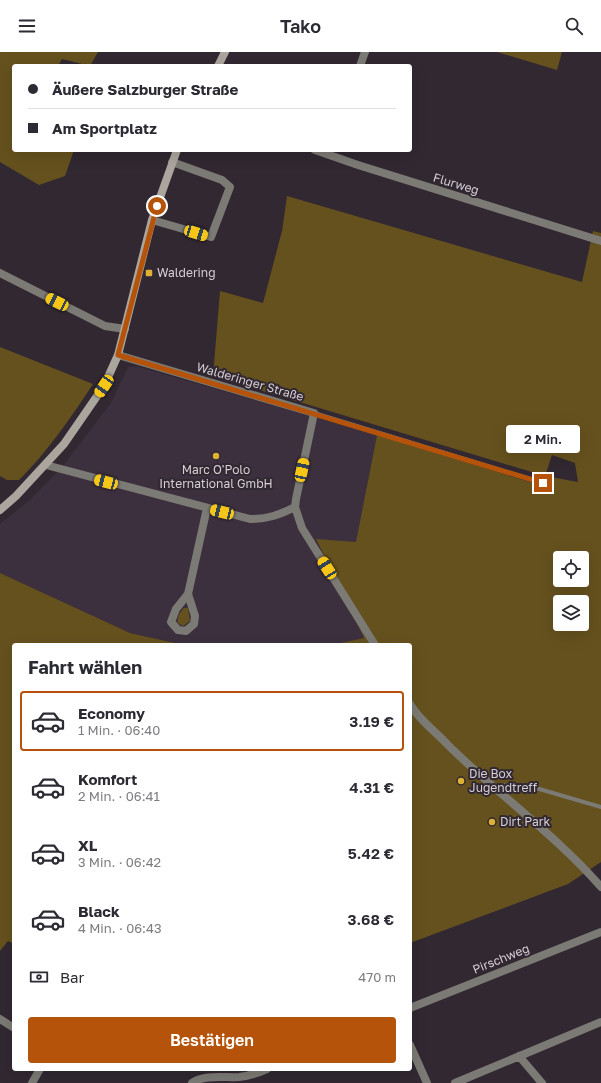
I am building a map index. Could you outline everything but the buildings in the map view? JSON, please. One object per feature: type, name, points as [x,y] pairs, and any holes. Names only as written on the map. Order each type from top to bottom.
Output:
[{"type":"main road","points":[[219,64],[225,52]]},
{"type":"main road","points":[[0,510],[16,496],[64,444],[104,386],[118,355],[152,220],[176,152]]},
{"type":"street","points":[[361,64],[365,52]]},
{"type":"street","name":"Flurweg","points":[[326,152],[601,241]]},
{"type":"street","points":[[152,220],[211,238],[227,196],[230,187],[222,180],[172,162]]},
{"type":"street","points":[[0,273],[105,326],[125,329]]},
{"type":"street","name":"Walderinger Straße","points":[[118,355],[314,413],[295,508]]},
{"type":"street","points":[[46,465],[250,519],[275,517],[295,508],[302,528],[374,643]]},
{"type":"street","points":[[188,594],[207,508]]},
{"type":"street","points":[[412,706],[423,720],[472,769],[494,786],[549,834],[584,868],[601,888]]},
{"type":"street","name":"Pirschweg","points":[[412,1007],[601,932]]},
{"type":"street","points":[[0,1019],[12,1027]]},
{"type":"street","points":[[455,1083],[601,1022]]},
{"type":"street","points":[[412,1050],[427,1083]]},
{"type":"street","points":[[519,1056],[542,1083]]},
{"type":"street","points":[[32,1083],[39,1071]]},
{"type":"street","points":[[192,1083],[202,1079],[240,1077],[262,1071]]},
{"type":"lane","points":[[314,413],[543,483]]},
{"type":"lane","points":[[494,786],[519,785],[536,788],[601,807]]},
{"type":"shaded area","points":[[0,52],[98,52],[91,64],[82,64],[62,59],[59,64],[12,64],[12,152],[73,152],[65,176],[39,185],[0,162]]},
{"type":"shaded area","points":[[497,52],[562,52],[557,70]]},
{"type":"shaded area","points":[[287,196],[582,282],[593,231],[601,233],[601,862],[568,884],[412,942],[412,643],[340,643],[364,638],[316,539],[356,542],[377,435],[543,486],[545,476],[213,376],[220,291],[263,303],[282,231]],"holes":[[[552,455],[575,463],[578,482],[545,476]]]},
{"type":"shaded area","points":[[0,347],[93,384],[76,410],[40,458],[19,480],[7,480],[0,476]]},
{"type":"shaded area","points":[[128,367],[139,367],[377,435],[356,543],[316,540],[364,638],[340,643],[175,643],[130,633],[0,573],[0,524],[30,500],[62,467],[111,403]]},
{"type":"shaded area","points":[[0,573],[130,633],[175,643],[12,643],[12,943],[8,941],[0,951]]},
{"type":"shaded area","points":[[184,608],[188,608],[190,621],[183,626],[178,623],[178,618],[179,614]]},
{"type":"place","name":"Waldering","points":[[149,273]]},
{"type":"place","name":"Marc O'Polo International GmbH","points":[[216,456]]},
{"type":"place","name":"Die Box Jugendtreff","points":[[461,781]]},
{"type":"place","name":"Dirt Park","points":[[492,822]]},
{"type":"route","points":[[157,206],[152,220],[118,355],[543,483]]}]
